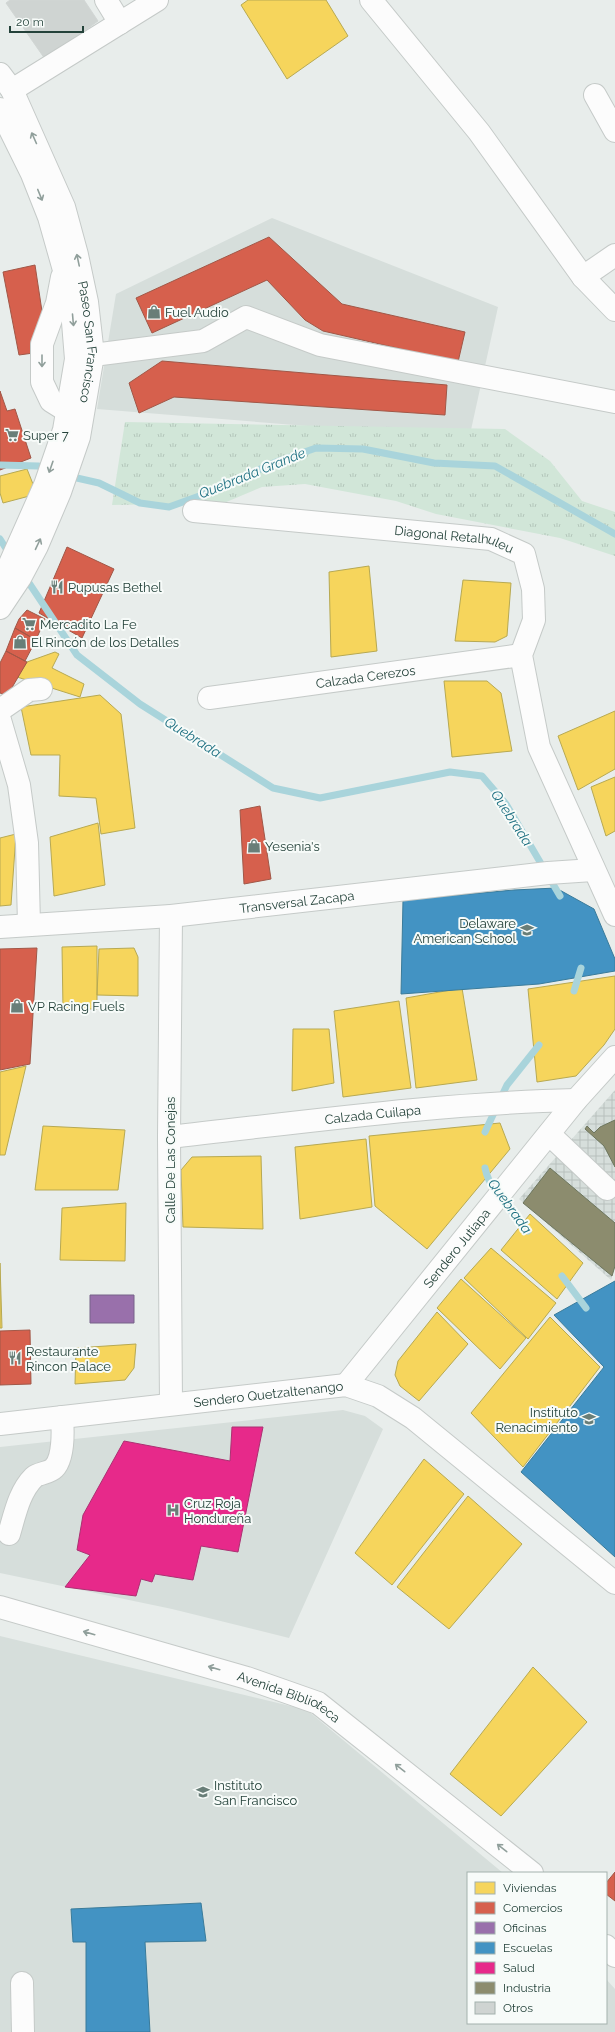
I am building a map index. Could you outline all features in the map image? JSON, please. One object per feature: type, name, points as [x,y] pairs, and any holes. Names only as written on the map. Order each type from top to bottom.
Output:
[{"type":"street","points":[[106,0],[120,23]]},
{"type":"street","points":[[6,82],[120,23],[157,0]]},
{"type":"street","points":[[371,0],[479,132],[583,277],[615,310]]},
{"type":"street","name":"Paseo San Francisco","points":[[6,82],[64,207],[77,255],[87,302],[93,355],[70,426]]},
{"type":"street","points":[[595,95],[615,131]]},
{"type":"street","name":"Paseo San Francisco","points":[[0,109],[32,174],[49,217],[64,270],[72,310],[76,359],[70,426],[60,492],[37,546],[7,575],[0,608]]},
{"type":"street","points":[[583,277],[615,255]]},
{"type":"street","points":[[64,270],[57,303],[42,344],[42,382],[51,401],[70,426]]},
{"type":"street","points":[[93,355],[203,342],[246,316],[320,345],[615,402]]},
{"type":"street","name":"Diagonal Retalhuleu","points":[[194,510],[492,539],[524,554],[533,589],[534,620],[521,655]]},
{"type":"street","points":[[521,655],[539,748],[593,870],[615,915]]},
{"type":"street","name":"Calzada Cerezos","points":[[209,698],[521,655]]},
{"type":"street","points":[[0,710],[29,690],[41,689]]},
{"type":"street","points":[[0,720],[18,785],[28,844],[29,925]]},
{"type":"street","name":"Transversal Zacapa","points":[[0,927],[171,916],[540,873],[593,870]]},
{"type":"street","name":"Calle De Las Conejas","points":[[171,916],[169,1137],[171,1404]]},
{"type":"street","name":"Sendero Jutiapa","points":[[346,1385],[576,1100],[615,1057]]},
{"type":"street","name":"Calzada Cuilapa","points":[[169,1137],[417,1109],[508,1102],[576,1100]]},
{"type":"street","points":[[549,1134],[607,1189]]},
{"type":"street","name":"Sendero Quetzaltenango","points":[[0,1424],[346,1385],[378,1396],[413,1418],[615,1583]]},
{"type":"street","points":[[9,1534],[21,1496],[35,1476],[54,1469],[59,1460],[63,1434],[62,1417]]},
{"type":"street","name":"Avenida Biblioteca","points":[[0,1607],[247,1678],[318,1703],[531,1872]]},
{"type":"street","points":[[607,1947],[615,1956]]},
{"type":"street","points":[[22,1983],[23,2032]]},
{"type":"shaded area","points":[[272,218],[498,307],[469,439],[97,409],[116,294]]},
{"type":"shaded area","points":[[615,1090],[615,1265],[611,1280],[519,1199]]},
{"type":"shaded area","name":"Cruz Roja Hondureña","points":[[343,1410],[365,1416],[383,1429],[289,1638],[172,1609],[0,1573],[0,1447]]},
{"type":"shaded area","name":"Instituto San Francisco","points":[[0,1636],[307,1710],[502,1872],[467,1872],[467,2024],[607,2024],[607,1980],[615,1989],[615,2032],[0,2032]]},
{"type":"green space","points":[[125,422],[505,429],[550,461],[582,501],[615,512],[615,556],[560,538],[436,514],[396,501],[305,484],[262,487],[224,503],[112,505]]},
{"type":"building: Viviendas","points":[[248,0],[326,0],[348,36],[287,79],[241,5]]},
{"type":"building: Viviendas","points":[[27,469],[37,494],[3,503],[0,493],[0,476]]},
{"type":"building: Viviendas","points":[[369,566],[377,651],[331,657],[329,572]]},
{"type":"building: Viviendas","points":[[463,580],[511,583],[507,636],[495,642],[455,641]]},
{"type":"building: Viviendas","points":[[55,652],[59,654],[52,668],[84,684],[80,697],[17,677],[27,662]]},
{"type":"building: Viviendas","points":[[444,681],[487,681],[501,693],[512,751],[452,757]]},
{"type":"building: Viviendas","points":[[100,695],[121,714],[135,828],[101,834],[96,798],[59,796],[60,755],[31,755],[21,707]]},
{"type":"building: Viviendas","points":[[615,711],[615,769],[578,790],[558,736]]},
{"type":"building: Viviendas","points":[[615,777],[615,831],[606,836],[591,787]]},
{"type":"building: Viviendas","points":[[98,823],[105,885],[54,896],[50,837]]},
{"type":"building: Viviendas","points":[[16,834],[11,905],[0,906],[0,838]]},
{"type":"building: Viviendas","points":[[97,946],[97,1009],[63,1009],[62,947]]},
{"type":"building: Viviendas","points":[[134,948],[138,957],[138,996],[97,995],[99,949]]},
{"type":"building: Viviendas","points":[[615,976],[615,1029],[604,1045],[576,1076],[537,1082],[528,989]]},
{"type":"building: Viviendas","points":[[462,988],[477,1080],[416,1088],[406,998]]},
{"type":"building: Viviendas","points":[[399,1001],[411,1088],[343,1097],[334,1011]]},
{"type":"building: Viviendas","points":[[293,1029],[329,1029],[334,1083],[292,1091]]},
{"type":"building: Viviendas","points":[[26,1066],[5,1155],[0,1155],[0,1072]]},
{"type":"building: Viviendas","points":[[500,1123],[510,1149],[427,1249],[375,1206],[369,1136]]},
{"type":"building: Viviendas","points":[[43,1126],[125,1130],[118,1190],[35,1190]]},
{"type":"building: Viviendas","points":[[366,1139],[372,1207],[300,1219],[295,1147]]},
{"type":"building: Viviendas","points":[[261,1156],[263,1229],[183,1227],[181,1170],[192,1157]]},
{"type":"building: Viviendas","points":[[126,1203],[125,1261],[60,1260],[62,1208]]},
{"type":"building: Viviendas","points":[[530,1214],[583,1263],[557,1299],[501,1250]]},
{"type":"building: Viviendas","points":[[491,1248],[556,1303],[528,1339],[464,1278]]},
{"type":"building: Viviendas","points":[[0,1263],[2,1328],[0,1328]]},
{"type":"building: Viviendas","points":[[461,1279],[526,1338],[500,1369],[437,1308]]},
{"type":"building: Viviendas","points":[[437,1312],[468,1344],[419,1401],[400,1386],[395,1375],[398,1361]]},
{"type":"building: Viviendas","points":[[550,1317],[600,1367],[523,1467],[471,1413]]},
{"type":"building: Viviendas","points":[[136,1344],[134,1368],[125,1380],[75,1384],[76,1348]]},
{"type":"building: Viviendas","points":[[424,1459],[464,1494],[392,1585],[355,1553]]},
{"type":"building: Viviendas","points":[[468,1496],[522,1544],[449,1629],[397,1587]]},
{"type":"building: Viviendas","points":[[533,1667],[587,1722],[501,1816],[450,1774]]},
{"type":"building: Comercios","points":[[269,237],[342,304],[465,332],[458,362],[323,331],[305,320],[267,280],[152,333],[136,298]]},
{"type":"building: Comercios","points":[[35,265],[48,351],[19,355],[3,272]]},
{"type":"building: Comercios","points":[[162,361],[447,385],[445,415],[174,397],[139,413],[129,383]]},
{"type":"building: Comercios","name":"Super 7","points":[[0,391],[7,411],[15,409],[31,458],[0,470]]},
{"type":"building: Comercios","points":[[67,547],[114,569],[82,638],[39,613]]},
{"type":"building: Comercios","points":[[27,610],[45,619],[36,640],[15,628],[19,619]]},
{"type":"building: Comercios","points":[[15,628],[36,640],[25,661],[6,651]]},
{"type":"building: Comercios","points":[[6,651],[27,662],[7,696],[0,693],[0,663]]},
{"type":"building: Comercios","points":[[260,806],[271,879],[244,884],[240,810]]},
{"type":"building: Comercios","name":"VP Racing Fuels","points":[[37,948],[30,1064],[0,1070],[0,949]]},
{"type":"building: Comercios","name":"Restaurante Rincon Palace","points":[[30,1330],[31,1384],[0,1385],[0,1331]]},
{"type":"building: Comercios","points":[[615,1872],[615,1901],[607,1895],[607,1882]]},
{"type":"building: Oficinas","points":[[90,1295],[134,1295],[134,1323],[90,1323]]},
{"type":"building: Escuelas","points":[[556,888],[594,909],[615,959],[615,971],[539,984],[401,994],[403,900],[514,890]]},
{"type":"building: Escuelas","name":"Instituto Renacimiento","points":[[615,1281],[615,1557],[521,1472],[604,1367],[554,1315]]},
{"type":"building: Escuelas","points":[[201,1903],[206,1941],[145,1942],[150,2032],[86,2032],[86,1942],[73,1942],[71,1909]]},
{"type":"building: Salud","points":[[232,1427],[263,1427],[238,1552],[201,1546],[193,1580],[155,1574],[152,1582],[141,1579],[136,1596],[65,1587],[90,1555],[77,1550],[83,1515],[124,1441],[230,1461]]},
{"type":"building: Industria","points":[[615,1120],[615,1167],[604,1146],[585,1129],[587,1126],[594,1133],[600,1127]]},
{"type":"building: Industria","points":[[550,1168],[615,1223],[615,1266],[612,1276],[523,1203]]},
{"type":"building: Otros","points":[[10,0],[84,0],[98,21],[45,59],[6,3]]},
{"type":"waterway","name":"Quebrada Grande","points":[[68,476],[99,483],[140,503],[169,507],[202,495],[276,462],[316,448],[363,449],[434,463],[495,466],[615,534]]},
{"type":"waterway","name":"Quebrada Grande","points":[[0,465],[38,466],[49,469]]},
{"type":"waterway","name":"Quebrada","points":[[0,539],[10,555]]},
{"type":"waterway","name":"Quebrada","points":[[25,577],[77,655],[140,704],[273,788],[320,798],[450,772],[482,776],[506,804],[560,896]]},
{"type":"waterway","name":"Quebrada","points":[[574,991],[581,968]]},
{"type":"waterway","name":"Quebrada","points":[[485,1132],[507,1085],[539,1045]]},
{"type":"waterway","name":"Quebrada","points":[[485,1168],[497,1194],[528,1231]]},
{"type":"waterway","name":"Quebrada","points":[[562,1276],[586,1308]]},
{"type":"place","name":"Fuel Audio","points":[[154,312]]},
{"type":"place","name":"Super 7","points":[[12,435]]},
{"type":"place","name":"Pupusas Bethel","points":[[57,587]]},
{"type":"place","name":"Mercadito La Fe","points":[[29,624]]},
{"type":"place","name":"El Rincón de los Detalles","points":[[20,642]]},
{"type":"place","name":"Yesenia's","points":[[254,846]]},
{"type":"place","name":"Delaware American School","points":[[527,930]]},
{"type":"place","name":"VP Racing Fuels","points":[[17,1006]]},
{"type":"place","name":"Restaurante Rincon Palace","points":[[15,1358]]},
{"type":"place","name":"Instituto Renacimiento","points":[[589,1419]]},
{"type":"place","name":"Cruz Roja Hondureña","points":[[173,1510]]},
{"type":"place","name":"Instituto San Francisco","points":[[203,1792]]}]
